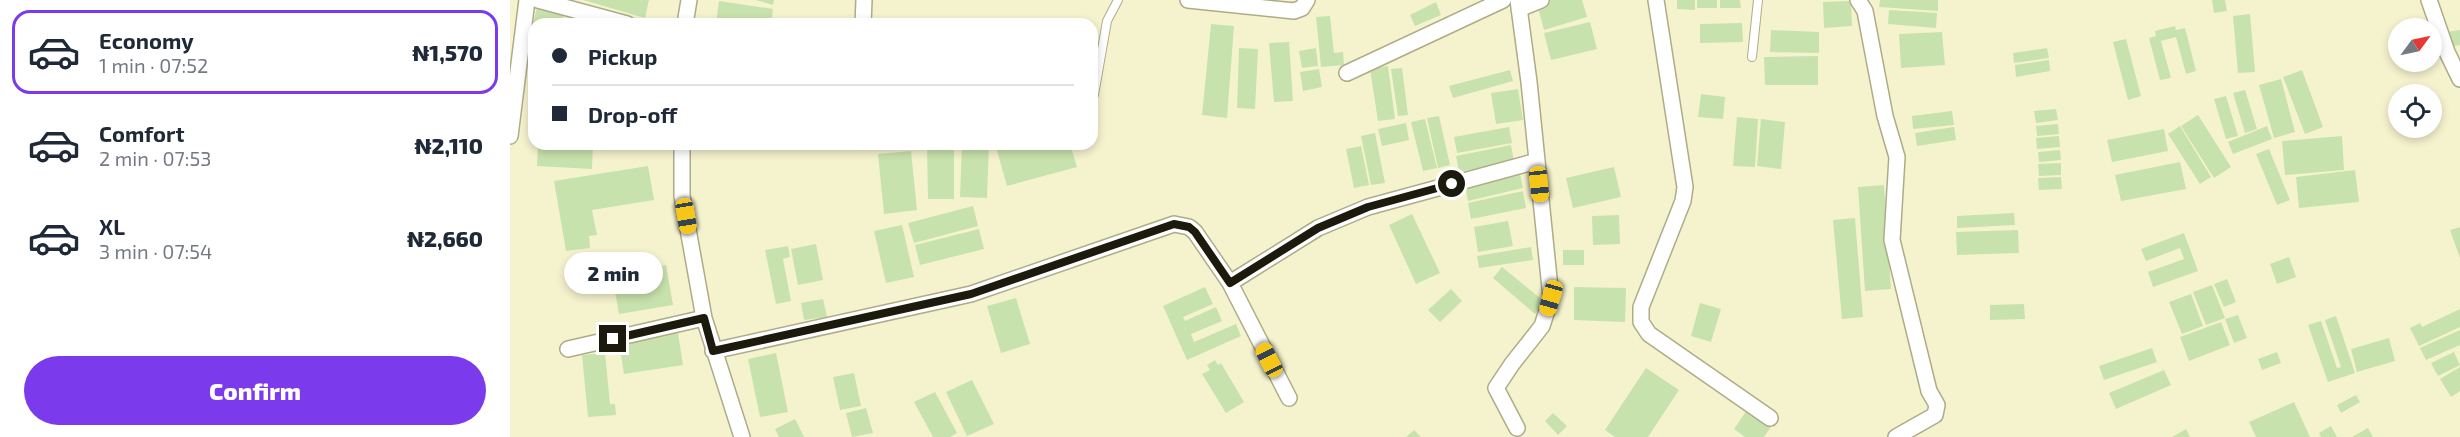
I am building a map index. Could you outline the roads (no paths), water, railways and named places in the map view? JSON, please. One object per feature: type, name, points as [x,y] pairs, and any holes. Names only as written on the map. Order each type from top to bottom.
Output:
[{"type":"street","points":[[510,136],[516,45],[527,0]]},
{"type":"street","points":[[538,0],[605,18]]},
{"type":"street","points":[[685,18],[689,0]]},
{"type":"street","points":[[863,18],[864,0]]},
{"type":"street","points":[[1188,0],[1294,11],[1302,8],[1307,0]]},
{"type":"street","points":[[1347,73],[1503,0]]},
{"type":"street","points":[[1517,428],[1497,388],[1512,364],[1542,326],[1551,298],[1519,5],[1541,0]]},
{"type":"street","points":[[1656,0],[1685,187],[1683,201],[1641,307],[1641,322],[1649,334],[1770,418]]},
{"type":"street","points":[[1858,0],[1864,11],[1885,116],[1897,157],[1892,240],[1929,391],[1937,405],[1935,415],[1896,437]]},
{"type":"street","points":[[2429,0],[2447,52],[2460,79]]},
{"type":"street","points":[[682,150],[682,196],[704,318],[742,437]]},
{"type":"street","points":[[1230,283],[1318,228],[1368,207],[1537,161]]},
{"type":"street","points":[[713,351],[971,294],[1174,224],[1189,227],[1195,232],[1230,283],[1289,398]]},
{"type":"street","points":[[568,349],[704,318]]},
{"type":"lane","points":[[1098,72],[1107,21],[1118,0]]},
{"type":"lane","points":[[1752,57],[1758,0]]}]
